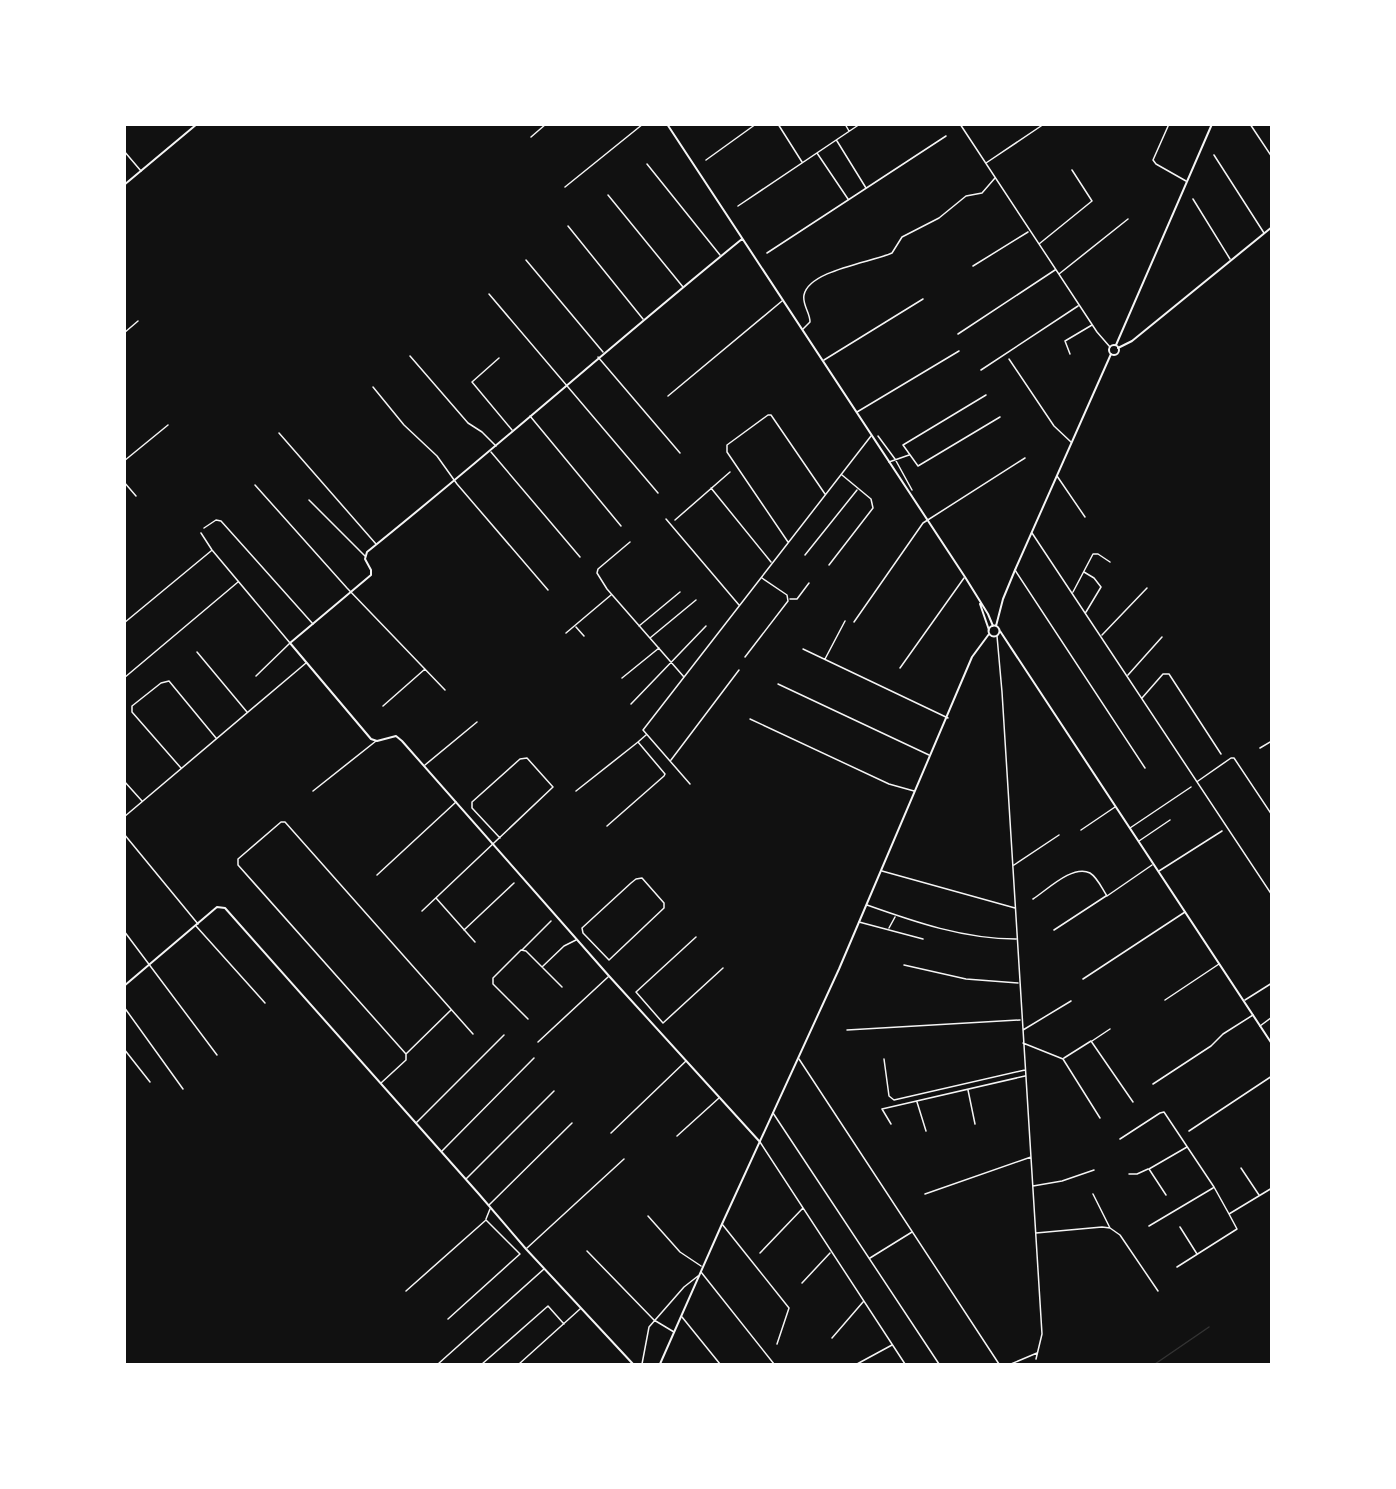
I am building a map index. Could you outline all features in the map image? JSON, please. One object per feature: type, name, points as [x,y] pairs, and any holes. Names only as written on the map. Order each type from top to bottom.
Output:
[{"type":"street","points":[[124,185],[197,124]]},
{"type":"street","points":[[531,137],[546,124]]},
{"type":"street","points":[[565,187],[643,124]]},
{"type":"street","points":[[667,124],[965,577],[994,626],[1000,631],[1272,1044]]},
{"type":"street","points":[[706,160],[756,124]]},
{"type":"street","points":[[778,124],[802,162]]},
{"type":"street","points":[[844,124],[849,132]]},
{"type":"street","points":[[738,206],[860,124]]},
{"type":"street","points":[[660,1365],[839,969],[948,718],[972,657],[994,626],[1015,570],[1111,354],[1110,347],[1092,325],[960,124]]},
{"type":"street","points":[[985,163],[1044,124]]},
{"type":"street","points":[[1169,124],[1153,160],[1186,181]]},
{"type":"street","points":[[1111,354],[1117,355],[1117,347],[1212,124]]},
{"type":"street","points":[[1250,124],[1272,157]]},
{"type":"street","points":[[766,253],[946,136]]},
{"type":"street","points":[[837,141],[866,189]]},
{"type":"street","points":[[124,151],[141,171]]},
{"type":"street","points":[[817,153],[848,200]]},
{"type":"street","points":[[1214,155],[1264,233]]},
{"type":"street","points":[[647,164],[720,256]]},
{"type":"street","points":[[1039,244],[1092,201],[1071,170]]},
{"type":"street","points":[[803,329],[810,322],[804,297],[806,288],[812,283],[844,266],[892,253],[902,237],[939,218],[964,197],[982,193],[995,178]]},
{"type":"street","points":[[608,195],[683,287]]},
{"type":"street","points":[[1193,199],[1231,260]]},
{"type":"street","points":[[1059,274],[1128,219]]},
{"type":"street","points":[[568,226],[643,320]]},
{"type":"street","points":[[1110,347],[1117,347],[1132,341],[1272,227]]},
{"type":"street","points":[[973,266],[1030,231]]},
{"type":"street","points":[[365,556],[598,357],[742,239]]},
{"type":"street","points":[[526,260],[604,353]]},
{"type":"street","points":[[958,334],[1056,270]]},
{"type":"street","points":[[489,294],[658,493]]},
{"type":"street","points":[[824,361],[923,299]]},
{"type":"street","points":[[668,396],[783,300]]},
{"type":"street","points":[[981,370],[1079,305]]},
{"type":"street","points":[[124,333],[138,321]]},
{"type":"street","points":[[1070,354],[1065,341],[1092,325]]},
{"type":"street","points":[[856,413],[959,351]]},
{"type":"street","points":[[410,356],[468,423],[482,432],[496,446]]},
{"type":"street","points":[[598,357],[680,453]]},
{"type":"street","points":[[499,358],[472,382],[513,430]]},
{"type":"street","points":[[1009,359],[1054,426],[1071,442]]},
{"type":"street","points":[[373,387],[404,425],[437,456],[455,481],[548,590]]},
{"type":"street","points":[[986,395],[903,445],[918,466],[1000,417]]},
{"type":"street","points":[[788,542],[727,452],[728,445],[768,415],[773,418],[825,495]]},
{"type":"street","points":[[529,416],[621,526]]},
{"type":"street","points":[[124,461],[168,425]]},
{"type":"street","points":[[279,433],[376,545]]},
{"type":"street","points":[[690,784],[643,730],[871,435]]},
{"type":"street","points":[[878,436],[895,459],[912,490]]},
{"type":"street","points":[[490,451],[580,557]]},
{"type":"street","points":[[889,462],[910,455]]},
{"type":"street","points":[[854,622],[927,519],[1025,458]]},
{"type":"street","points":[[675,520],[730,472]]},
{"type":"street","points":[[830,565],[873,508],[871,499],[841,475]]},
{"type":"street","points":[[1057,476],[1085,517]]},
{"type":"street","points":[[124,483],[136,496]]},
{"type":"street","points":[[255,485],[351,592],[445,690]]},
{"type":"street","points":[[711,488],[772,563]]},
{"type":"street","points":[[805,555],[858,489]]},
{"type":"street","points":[[256,676],[290,643],[371,574],[365,556],[309,500]]},
{"type":"street","points":[[666,519],[739,605]]},
{"type":"street","points":[[204,528],[216,520],[221,521],[314,624]]},
{"type":"street","points":[[201,533],[238,582],[368,736],[377,741],[398,737],[425,765],[684,1063],[760,1142],[905,1365]]},
{"type":"street","points":[[1032,533],[1272,895]]},
{"type":"street","points":[[630,542],[597,571],[612,594],[684,677]]},
{"type":"street","points":[[124,623],[212,550]]},
{"type":"street","points":[[1073,592],[1093,554],[1098,554],[1110,562]]},
{"type":"street","points":[[1015,570],[1145,768]]},
{"type":"street","points":[[1084,571],[1101,587],[1086,613]]},
{"type":"street","points":[[761,577],[787,594],[789,599]]},
{"type":"street","points":[[900,668],[965,577]]},
{"type":"street","points":[[124,678],[238,582]]},
{"type":"street","points":[[789,599],[797,599],[809,583]]},
{"type":"street","points":[[1101,636],[1147,588]]},
{"type":"street","points":[[639,626],[680,592]]},
{"type":"street","points":[[566,633],[612,594]]},
{"type":"street","points":[[745,657],[789,599]]},
{"type":"street","points":[[650,638],[696,600]]},
{"type":"street","points":[[980,601],[989,632],[997,636]]},
{"type":"street","points":[[825,659],[845,621]]},
{"type":"street","points":[[575,626],[584,636]]},
{"type":"street","points":[[631,704],[706,626]]},
{"type":"street","points":[[1000,631],[997,636],[1042,1334],[1036,1359]]},
{"type":"street","points":[[1127,676],[1162,637]]},
{"type":"street","points":[[622,678],[659,648]]},
{"type":"street","points":[[803,649],[948,718]]},
{"type":"street","points":[[197,652],[247,713]]},
{"type":"street","points":[[124,817],[307,663]]},
{"type":"street","points":[[383,706],[425,669]]},
{"type":"street","points":[[671,760],[739,670]]},
{"type":"street","points":[[1142,698],[1163,674],[1169,674],[1221,754]]},
{"type":"street","points":[[181,769],[132,712],[132,706],[161,683],[169,681],[216,739]]},
{"type":"street","points":[[777,684],[930,756]]},
{"type":"street","points":[[750,719],[889,784],[916,792]]},
{"type":"street","points":[[425,765],[477,722]]},
{"type":"street","points":[[576,791],[647,734]]},
{"type":"street","points":[[313,791],[377,741]]},
{"type":"street","points":[[1260,748],[1272,741]]},
{"type":"street","points":[[607,826],[665,774],[638,742]]},
{"type":"street","points":[[422,911],[494,845],[553,787],[527,758],[520,759],[472,802],[472,808],[500,838]]},
{"type":"street","points":[[1197,782],[1234,758],[1272,815]]},
{"type":"street","points":[[124,781],[143,801]]},
{"type":"street","points":[[1130,828],[1191,787]]},
{"type":"street","points":[[377,875],[456,802]]},
{"type":"street","points":[[1081,830],[1116,807]]},
{"type":"street","points":[[1138,842],[1170,820]]},
{"type":"street","points":[[380,1084],[406,1060],[406,1054],[237,864],[238,859],[281,822],[287,824],[473,1034]]},
{"type":"street","points":[[1158,871],[1222,831]]},
{"type":"street","points":[[124,834],[197,925],[265,1003]]},
{"type":"street","points":[[1013,865],[1059,835]]},
{"type":"street","points":[[1054,930],[1153,864]]},
{"type":"street","points":[[881,870],[1016,908]]},
{"type":"street","points":[[1033,899],[1072,872],[1082,871],[1089,872],[1095,877],[1107,896]]},
{"type":"street","points":[[642,878],[664,903],[664,908],[611,959],[607,958],[594,944],[582,928],[631,883],[642,878]]},
{"type":"street","points":[[464,930],[514,883]]},
{"type":"street","points":[[435,897],[475,942]]},
{"type":"street","points":[[866,905],[895,916],[970,937],[1017,939]]},
{"type":"street","points":[[124,986],[218,907],[225,908],[526,1250],[633,1365]]},
{"type":"street","points":[[1083,980],[1185,912]]},
{"type":"street","points":[[888,930],[895,916]]},
{"type":"street","points":[[528,1019],[492,981],[551,921]]},
{"type":"street","points":[[858,922],[923,939]]},
{"type":"street","points":[[124,931],[217,1054]]},
{"type":"street","points":[[696,937],[636,992],[649,1007],[663,1023],[723,968]]},
{"type":"street","points":[[542,967],[564,946],[577,940]]},
{"type":"street","points":[[586,951],[594,944]]},
{"type":"street","points":[[521,950],[526,951],[562,987]]},
{"type":"street","points":[[1165,1000],[1219,964]]},
{"type":"street","points":[[904,965],[966,979],[1020,983]]},
{"type":"street","points":[[538,1042],[609,976]]},
{"type":"street","points":[[1244,1001],[1272,983]]},
{"type":"street","points":[[1022,1030],[1071,1001]]},
{"type":"street","points":[[124,1007],[183,1089]]},
{"type":"street","points":[[644,1015],[649,1007]]},
{"type":"street","points":[[406,1054],[451,1010]]},
{"type":"street","points":[[1153,1084],[1253,1015]]},
{"type":"street","points":[[1260,1026],[1272,1017]]},
{"type":"street","points":[[847,1030],[1022,1020]]},
{"type":"street","points":[[1063,1059],[1110,1029]]},
{"type":"street","points":[[416,1123],[504,1035]]},
{"type":"street","points":[[1091,1041],[1133,1102]]},
{"type":"street","points":[[1023,1043],[1063,1059],[1100,1118]]},
{"type":"street","points":[[124,1049],[150,1082]]},
{"type":"street","points":[[798,1057],[999,1365]]},
{"type":"street","points":[[441,1152],[534,1058]]},
{"type":"street","points":[[884,1059],[889,1096],[894,1100],[1025,1070]]},
{"type":"street","points":[[611,1133],[684,1063]]},
{"type":"street","points":[[891,1124],[882,1109],[1025,1076]]},
{"type":"street","points":[[1189,1131],[1272,1076]]},
{"type":"street","points":[[968,1089],[975,1124]]},
{"type":"street","points":[[465,1179],[554,1091]]},
{"type":"street","points":[[677,1136],[719,1097]]},
{"type":"street","points":[[917,1101],[926,1131]]},
{"type":"street","points":[[1119,1139],[1164,1112],[1214,1187],[1237,1229],[1176,1267]]},
{"type":"street","points":[[774,1113],[939,1365]]},
{"type":"street","points":[[406,1291],[486,1220],[489,1206],[572,1123]]},
{"type":"street","points":[[1129,1174],[1137,1174],[1149,1169],[1187,1147]]},
{"type":"street","points":[[925,1194],[1031,1157]]},
{"type":"street","points":[[526,1250],[624,1159]]},
{"type":"street","points":[[1240,1168],[1259,1196]]},
{"type":"street","points":[[1149,1169],[1166,1195]]},
{"type":"street","points":[[1032,1186],[1062,1181],[1094,1170]]},
{"type":"street","points":[[1149,1226],[1214,1187]]},
{"type":"street","points":[[1229,1214],[1272,1188]]},
{"type":"street","points":[[1093,1194],[1110,1228]]},
{"type":"street","points":[[760,1253],[803,1208]]},
{"type":"street","points":[[648,1216],[680,1252],[703,1268]]},
{"type":"street","points":[[448,1319],[520,1254],[486,1220]]},
{"type":"street","points":[[722,1224],[789,1308],[777,1344]]},
{"type":"street","points":[[1179,1227],[1197,1254]]},
{"type":"street","points":[[1035,1233],[1110,1228],[1120,1235],[1158,1291]]},
{"type":"street","points":[[869,1259],[912,1232]]},
{"type":"street","points":[[588,1251],[654,1320],[675,1333]]},
{"type":"street","points":[[802,1283],[831,1252]]},
{"type":"street","points":[[438,1365],[544,1269]]},
{"type":"street","points":[[642,1365],[649,1327],[684,1287],[701,1273]]},
{"type":"street","points":[[701,1273],[774,1365]]},
{"type":"street","points":[[832,1338],[864,1301]]},
{"type":"street","points":[[482,1365],[548,1306],[564,1324]]},
{"type":"street","points":[[519,1365],[581,1309]]},
{"type":"street","points":[[682,1317],[720,1365]]},
{"type":"street","points":[[857,1365],[892,1345]]},
{"type":"street","points":[[1011,1365],[1039,1352]]},
{"type":"waterway","points":[[1155,1364],[1209,1327]]}]
